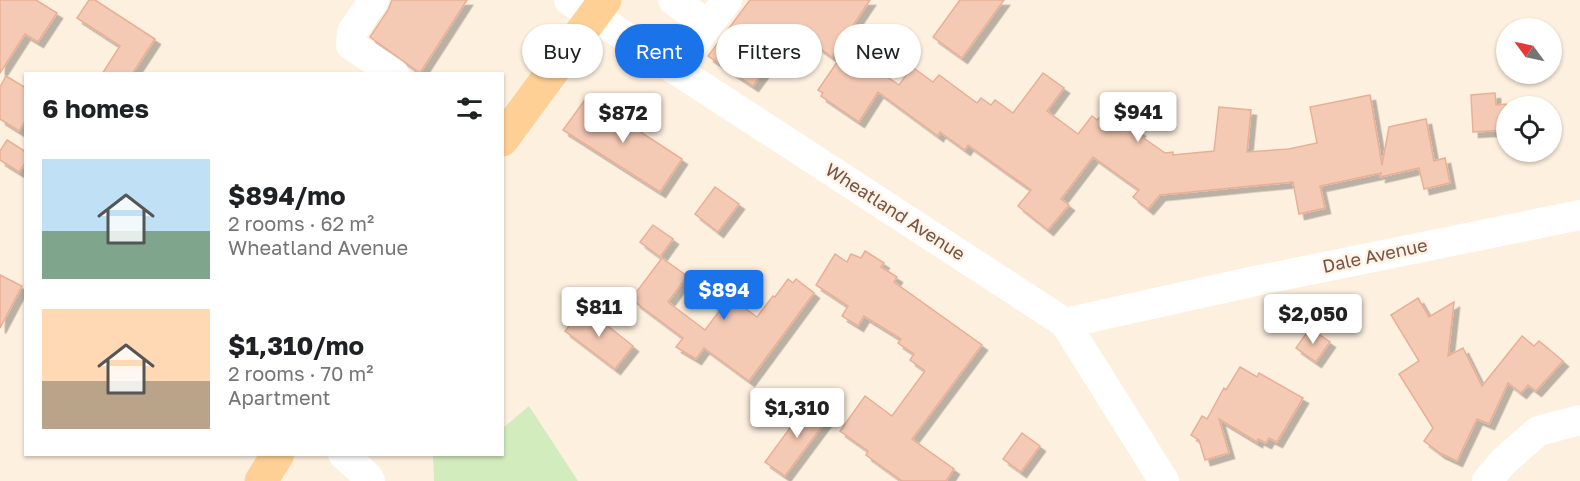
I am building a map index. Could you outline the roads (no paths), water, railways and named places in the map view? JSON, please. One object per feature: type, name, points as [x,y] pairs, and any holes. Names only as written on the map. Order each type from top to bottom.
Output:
[{"type":"main road","points":[[504,137],[589,5]]},
{"type":"main road","points":[[261,481],[277,456]]},
{"type":"street","points":[[374,0],[352,32],[351,45],[391,72]]},
{"type":"street","points":[[673,0],[708,25]]},
{"type":"street","points":[[704,30],[727,0]]},
{"type":"street","name":"Wheatland Avenue","points":[[589,5],[615,25]]},
{"type":"street","name":"Wheatland Avenue","points":[[688,78],[1065,323],[1164,481]]},
{"type":"street","name":"Dale Avenue","points":[[1065,323],[1255,281],[1580,215]]},
{"type":"street","points":[[1487,481],[1503,462],[1538,431],[1580,420]]},
{"type":"street","points":[[345,456],[370,481]]}]
